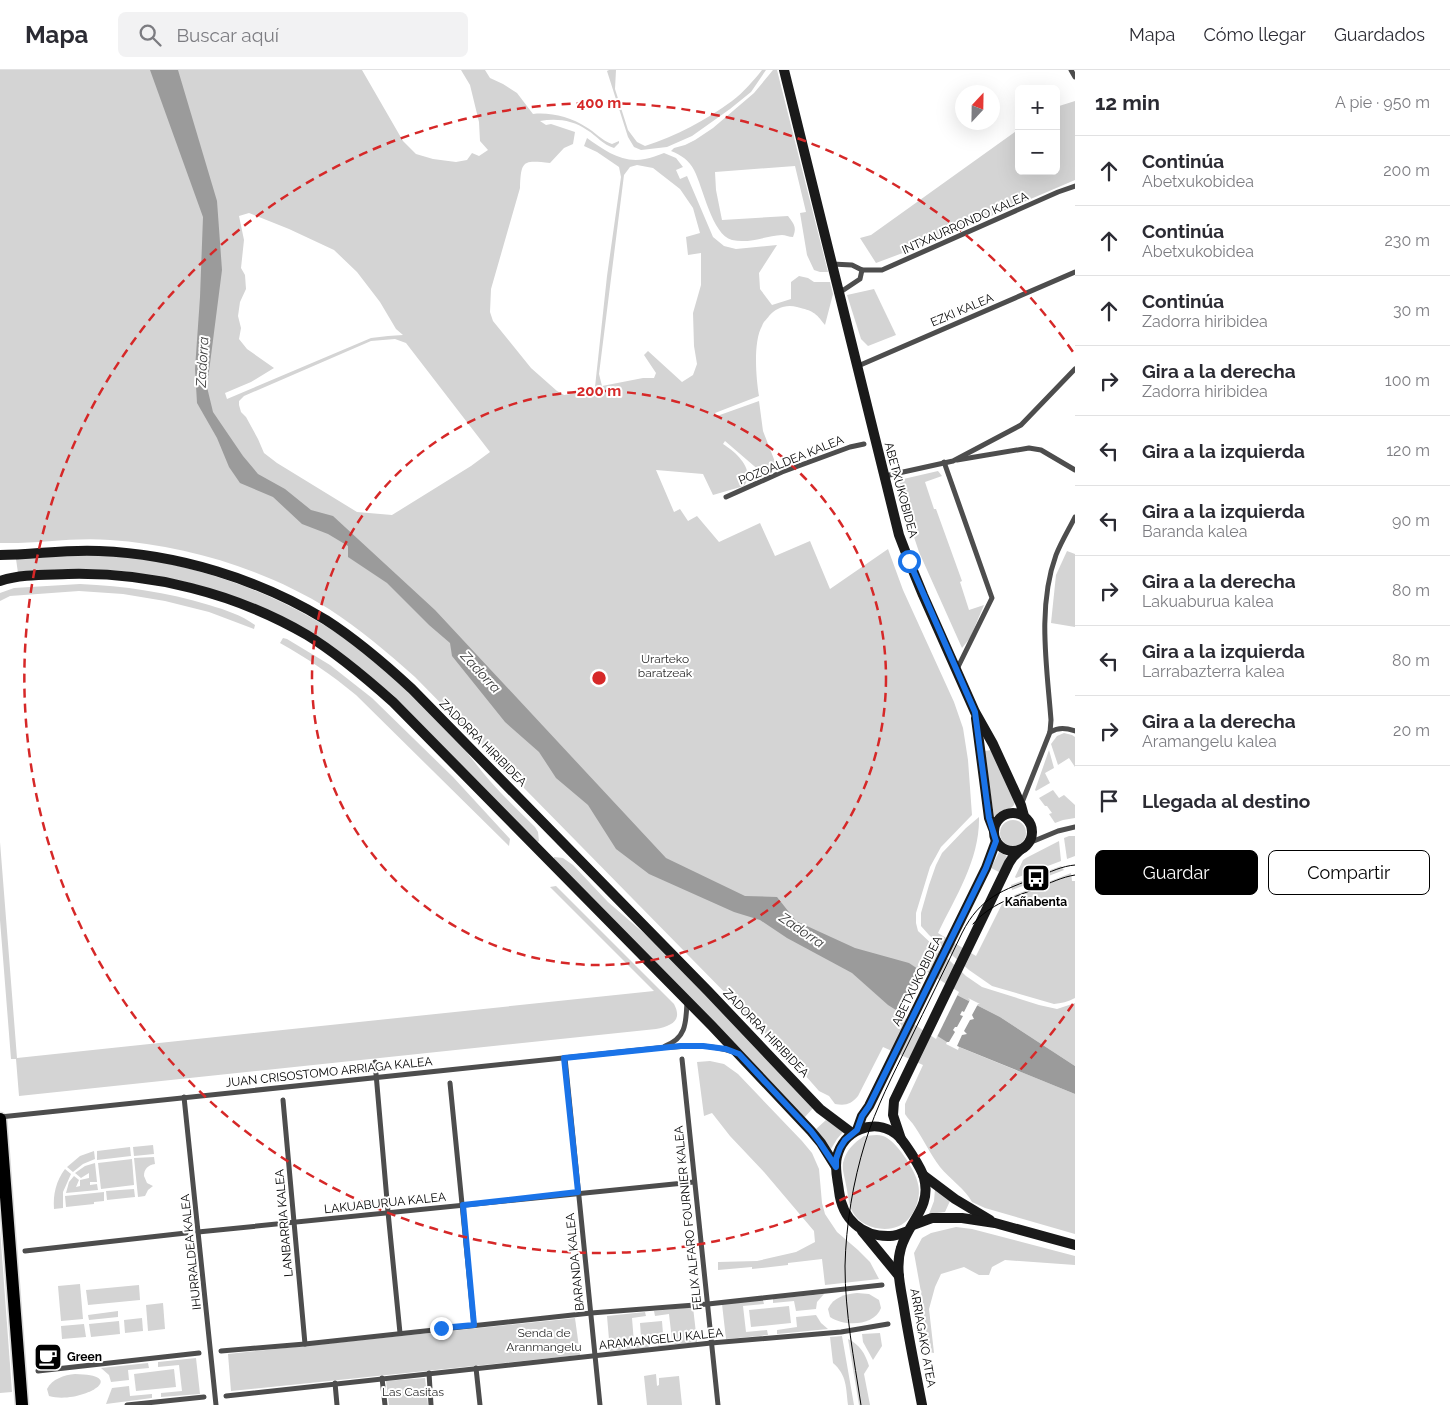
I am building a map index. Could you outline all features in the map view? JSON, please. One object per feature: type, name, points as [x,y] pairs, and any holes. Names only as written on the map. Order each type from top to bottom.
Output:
[{"type":"main road","name":"ABETXUKOBIDEA","points":[[784,70],[894,518],[909,561],[975,712],[993,744],[1021,805],[1024,816]]},
{"type":"main road","name":"ZADORRA HIRIBIDEA","points":[[0,555],[61,551],[99,551],[139,554],[177,561],[215,571],[257,586],[326,620],[384,663],[417,695],[708,991],[820,1109],[854,1132]]},
{"type":"main road","points":[[0,581],[32,576],[85,574],[126,576],[171,583],[219,596],[250,608],[306,635],[340,657],[393,702],[739,1054],[811,1131],[836,1167]]},
{"type":"main road","name":"ABETXUKOBIDEA","points":[[854,1132],[869,1106],[986,868],[995,836],[989,818],[975,712]]},
{"type":"main road","points":[[910,1228],[919,1214],[926,1193],[923,1175],[902,1140],[894,1122],[892,1108],[894,1101],[1009,863],[1029,843],[1032,836],[1032,827],[1024,816],[1016,813],[1005,815],[996,823],[995,836],[999,845],[1007,850],[1020,850]]},
{"type":"main road","points":[[0,1118],[22,1405]]},
{"type":"main road","points":[[902,1140],[896,1134],[876,1126],[854,1132],[845,1140],[840,1148],[836,1159],[836,1167],[842,1205],[849,1219],[868,1233],[891,1236],[932,1218],[962,1218],[995,1223],[1075,1245]]},
{"type":"main road","points":[[923,1175],[959,1202],[995,1223]]},
{"type":"main road","name":"ARRIAGAKO ATEA","points":[[860,1228],[899,1276]]},
{"type":"main road","name":"ARRIAGAKO ATEA","points":[[910,1228],[901,1248],[899,1276],[922,1405]]},
{"type":"street","points":[[1071,70],[1075,77]]},
{"type":"street","name":"INTXAURRONDO KALEA","points":[[832,264],[852,265],[862,270],[882,270],[1075,186]]},
{"type":"street","points":[[839,293],[860,279],[862,270]]},
{"type":"street","name":"EZKI KALEA","points":[[858,366],[1075,272]]},
{"type":"street","points":[[953,461],[1020,425],[1075,369]]},
{"type":"street","name":"POZOALDEA KALEA","points":[[726,496],[782,472],[850,447],[864,444]]},
{"type":"street","points":[[884,476],[944,462],[1029,448],[1041,450],[1075,470]]},
{"type":"street","points":[[944,462],[992,598],[957,669]]},
{"type":"street","points":[[1021,805],[1050,732],[1051,720],[1045,640],[1047,593],[1056,556],[1075,517]]},
{"type":"street","points":[[1050,732],[1066,728],[1075,731]]},
{"type":"street","points":[[1029,843],[1058,831],[1075,827]]},
{"type":"street","name":"JUAN CRISOSTOMO ARRIAGA KALEA","points":[[660,1048],[670,1044],[681,1034],[686,1023],[687,1001]]},
{"type":"street","name":"JUAN CRISOSTOMO ARRIAGA KALEA","points":[[0,1118],[660,1048],[709,1046],[739,1054]]},
{"type":"street","name":"BARANDA KALEA","points":[[564,1058],[600,1405]]},
{"type":"street","name":"FELIX ALFARO FOURNIER KALEA","points":[[682,1059],[718,1405]]},
{"type":"street","points":[[375,1062],[400,1333]]},
{"type":"street","points":[[450,1083],[474,1325]]},
{"type":"street","name":"IHURRALDEA KALEA","points":[[184,1097],[216,1405]]},
{"type":"street","name":"LANBARRIA KALEA","points":[[283,1100],[305,1344]]},
{"type":"street","name":"LAKUABURUA KALEA","points":[[198,1232],[578,1192],[694,1182]]},
{"type":"street","points":[[26,1251],[186,1233]]},
{"type":"street","points":[[222,1351],[305,1344],[590,1313],[708,1304],[882,1285]]},
{"type":"street","name":"ARAMANGELU KALEA","points":[[226,1396],[711,1343],[841,1332],[888,1324]]},
{"type":"street","points":[[38,1371],[199,1353]]},
{"type":"street","points":[[476,1368],[480,1405]]},
{"type":"street","points":[[429,1373],[431,1405]]},
{"type":"street","points":[[382,1378],[385,1405]]},
{"type":"street","points":[[335,1383],[337,1405]]},
{"type":"street","points":[[127,1405],[204,1397]]},
{"type":"green space","name":"Urarteko baratzeak","points":[[0,70],[362,70],[403,141],[416,154],[433,159],[456,162],[467,160],[472,153],[479,156],[488,150],[480,141],[479,122],[470,85],[461,70],[485,70],[490,78],[517,93],[533,114],[546,114],[567,118],[580,123],[608,143],[612,144],[619,141],[614,148],[576,124],[558,120],[540,121],[546,125],[551,124],[575,132],[573,144],[564,148],[550,163],[529,162],[523,167],[520,188],[491,289],[490,312],[493,321],[531,368],[564,395],[595,387],[607,276],[621,177],[619,167],[597,152],[584,146],[587,138],[614,155],[629,160],[645,159],[664,153],[676,158],[683,167],[676,170],[680,179],[687,176],[713,237],[724,246],[736,249],[777,245],[759,273],[760,289],[772,305],[791,299],[791,282],[799,276],[814,282],[830,282],[833,294],[825,325],[813,313],[793,306],[785,306],[772,313],[765,321],[757,341],[756,370],[759,396],[715,413],[717,416],[759,401],[763,431],[777,467],[761,472],[725,441],[723,444],[739,457],[746,468],[748,474],[744,486],[713,495],[703,474],[656,470],[674,512],[680,509],[688,521],[697,516],[719,542],[760,523],[775,556],[810,541],[830,589],[888,549],[903,590],[954,702],[963,728],[968,760],[972,815],[941,847],[930,867],[916,913],[918,931],[966,976],[982,987],[1057,1009],[1075,1003],[1075,1066],[1000,1017],[957,995],[959,1047],[1075,1094],[1075,1234],[985,1208],[972,1202],[966,1193],[940,1167],[905,1114],[905,1104],[923,1065],[883,1047],[858,1096],[853,1101],[842,1105],[835,1104],[829,1096],[819,1091],[797,1066],[415,677],[373,641],[329,609],[278,582],[251,571],[224,561],[167,547],[96,539],[0,543]],"holes":[[[637,165],[653,168],[680,189],[693,208],[700,233],[686,237],[688,255],[701,253],[701,285],[693,313],[694,346],[697,364],[693,375],[682,382],[648,351],[644,355],[656,373],[654,378],[643,378],[602,386],[599,374],[624,175],[630,167]],[[249,213],[334,250],[357,272],[380,302],[396,329],[403,335],[371,338],[227,399],[225,393],[251,382],[274,368],[247,349],[239,339],[241,328],[238,316],[240,302],[246,289],[245,275],[241,268],[244,240],[239,216]],[[395,339],[406,343],[490,452],[471,466],[392,515],[357,512],[277,463],[264,453],[239,405],[239,401],[244,396],[371,341]]]},
{"type":"green space","points":[[616,70],[615,89],[628,130],[637,142],[645,146],[690,127],[712,115],[740,94],[762,70],[766,70],[751,92],[692,136],[667,147],[641,150],[634,147],[628,137],[607,71]]},
{"type":"green space","points":[[773,70],[777,70],[828,272],[814,270],[807,255],[800,213],[806,212],[795,166],[715,172],[716,190],[722,220],[788,216],[794,226],[793,237],[782,235],[738,241],[725,236],[719,229],[709,210],[690,163],[671,151],[695,140],[713,128],[754,93]]},
{"type":"green space","points":[[1075,101],[1075,180],[916,248],[876,263],[860,238],[871,235],[1015,132],[1015,175],[1060,175],[1060,106]]},
{"type":"green space","points":[[874,289],[896,335],[868,346],[861,339],[847,295]]},
{"type":"green space","points":[[938,471],[942,476],[925,482],[934,509],[936,509],[962,581],[960,582],[969,610],[984,605],[970,638],[962,648],[919,552],[909,522],[899,480]]},
{"type":"green space","points":[[1067,551],[1075,554],[1075,627],[1051,623],[1056,575]]},
{"type":"green space","points":[[98,554],[157,561],[219,577],[271,597],[320,623],[366,654],[409,691],[460,743],[506,799],[535,827],[538,832],[539,841],[537,842],[393,695],[333,648],[198,585],[123,571],[80,569],[18,573],[16,559]]},
{"type":"green space","points":[[80,584],[129,588],[193,600],[227,611],[255,625],[254,629],[209,612],[165,601],[123,594],[79,591],[10,596],[0,601],[0,593],[14,588]]},
{"type":"green space","points":[[283,638],[330,665],[372,698],[453,777],[510,839],[509,846],[356,695],[319,667],[280,643]]},
{"type":"green space","points":[[1064,733],[1075,737],[1075,767],[1069,758],[1058,765],[1051,744],[1057,736]]},
{"type":"green space","points":[[992,750],[1015,800],[1012,807],[994,816],[984,751]]},
{"type":"green space","points":[[1049,750],[1054,768],[1045,773],[1050,783],[1036,791],[1035,790]]},
{"type":"green space","points":[[1053,790],[1059,798],[1064,795],[1075,805],[1075,818],[1055,823],[1049,814],[1052,813],[1039,798]]},
{"type":"green space","points":[[979,817],[976,848],[966,877],[938,933],[976,956],[1002,904],[1013,900],[1012,896],[1071,873],[1072,881],[1075,881],[1075,998],[1054,1004],[992,986],[969,970],[921,926],[921,913],[929,885],[942,853]]},
{"type":"green space","points":[[1013,820],[1022,824],[1026,833],[1022,842],[1013,846],[1004,842],[1000,833],[1004,824]]},
{"type":"green space","points":[[1075,836],[1075,856],[1067,859],[1064,838]]},
{"type":"green space","points":[[1059,841],[1061,861],[1015,877],[1023,860]]},
{"type":"green space","points":[[0,842],[17,1058],[654,991],[550,887],[556,886],[674,1004],[677,1015],[676,1019],[671,1024],[656,1029],[19,1096],[16,1059],[11,1059],[0,920]]},
{"type":"green space","points":[[999,852],[1007,856],[999,872],[991,868]]},
{"type":"green space","points":[[554,857],[563,858],[573,865],[608,902],[661,948],[814,1107],[804,1118],[554,859]]},
{"type":"green space","points":[[1061,866],[1064,870],[1012,890],[1011,885]]},
{"type":"green space","points":[[710,1061],[724,1064],[738,1074],[812,1153],[819,1169],[822,1203],[825,1214],[837,1232],[870,1262],[879,1279],[825,1285],[822,1259],[752,1269],[752,1267],[718,1270],[718,1262],[757,1261],[796,1252],[815,1242],[814,1231],[764,1172],[730,1136],[712,1113],[704,1116],[697,1062]]},
{"type":"green space","points":[[826,1120],[843,1132],[831,1149],[815,1130]]},
{"type":"green space","points":[[881,1135],[894,1143],[914,1172],[919,1196],[912,1214],[899,1226],[886,1229],[872,1227],[860,1221],[852,1211],[843,1163],[851,1147],[864,1136]]},
{"type":"green space","points":[[153,1145],[154,1154],[134,1156],[133,1147]]},
{"type":"green space","points":[[130,1147],[131,1156],[97,1160],[97,1151]]},
{"type":"green space","points":[[94,1151],[95,1159],[83,1164],[73,1172],[67,1167],[80,1156]]},
{"type":"green space","points":[[154,1157],[155,1164],[147,1168],[144,1176],[147,1183],[153,1186],[145,1196],[138,1197],[134,1158]]},
{"type":"green space","points":[[132,1159],[134,1185],[101,1189],[98,1163]]},
{"type":"green space","points":[[95,1163],[97,1182],[90,1182],[90,1185],[97,1184],[98,1190],[66,1193],[69,1182],[74,1176],[79,1180],[76,1187],[80,1186],[80,1180],[89,1178],[89,1173],[81,1178],[75,1173],[85,1166]]},
{"type":"green space","points":[[65,1169],[71,1174],[63,1192],[63,1208],[54,1209],[56,1188],[59,1178]]},
{"type":"green space","points":[[134,1189],[135,1197],[107,1200],[106,1191]]},
{"type":"green space","points":[[935,1189],[950,1201],[945,1212],[929,1214],[934,1201]]},
{"type":"green space","points":[[104,1192],[104,1201],[66,1207],[65,1196]]},
{"type":"green space","points":[[956,1227],[972,1229],[1075,1256],[1075,1265],[1005,1260],[992,1267],[989,1275],[979,1275],[964,1267],[941,1274],[929,1309],[934,1353],[929,1352],[914,1253],[922,1238],[931,1233]]},
{"type":"green space","points":[[0,1229],[12,1392],[0,1393]]},
{"type":"green space","points":[[80,1284],[83,1319],[61,1321],[58,1286]]},
{"type":"green space","points":[[139,1285],[140,1300],[88,1305],[86,1290]]},
{"type":"green space","points":[[824,1294],[817,1302],[816,1309],[796,1311],[794,1301],[773,1303],[773,1299]]},
{"type":"green space","points":[[869,1294],[879,1300],[881,1308],[877,1314],[859,1323],[843,1322],[830,1317],[828,1309],[836,1299],[844,1295]]},
{"type":"green space","points":[[763,1300],[764,1304],[743,1306],[746,1332],[767,1330],[768,1335],[726,1339],[722,1304]]},
{"type":"green space","points":[[163,1303],[165,1329],[148,1331],[146,1305]]},
{"type":"green space","points":[[789,1306],[791,1323],[751,1327],[749,1310]]},
{"type":"green space","points":[[693,1307],[697,1342],[658,1346],[658,1342],[672,1340],[669,1314],[655,1316],[654,1311]]},
{"type":"green space","points":[[118,1311],[118,1317],[89,1320],[88,1315]]},
{"type":"green space","points":[[645,1312],[646,1316],[632,1318],[634,1343],[648,1342],[649,1348],[610,1351],[607,1316]]},
{"type":"green space","points":[[816,1315],[828,1329],[777,1334],[777,1330],[797,1327],[796,1317]]},
{"type":"green space","points":[[142,1318],[143,1331],[125,1333],[124,1320]]},
{"type":"green space","name":"Senda de Aranmangelu","points":[[575,1318],[580,1355],[231,1391],[228,1354]]},
{"type":"green space","points":[[119,1321],[120,1334],[91,1337],[89,1324]]},
{"type":"green space","points":[[662,1321],[663,1334],[641,1337],[640,1323]]},
{"type":"green space","points":[[84,1324],[86,1337],[62,1339],[61,1326]]},
{"type":"green space","points":[[880,1333],[882,1346],[873,1360],[863,1342],[862,1334]]},
{"type":"green space","points":[[842,1336],[854,1405],[848,1405],[843,1377],[833,1363],[830,1337]]},
{"type":"green space","points":[[848,1339],[861,1350],[869,1366],[864,1374],[870,1405],[859,1405]]},
{"type":"green space","points":[[196,1358],[200,1394],[161,1397],[161,1393],[182,1391],[179,1365],[158,1367],[158,1362]]},
{"type":"green space","points":[[148,1363],[149,1368],[128,1370],[129,1380],[111,1382],[109,1375],[101,1368]]},
{"type":"green space","points":[[174,1369],[176,1387],[136,1391],[134,1374]]},
{"type":"green space","points":[[75,1374],[100,1379],[100,1384],[95,1389],[74,1396],[61,1398],[49,1396],[47,1389],[55,1380]]},
{"type":"green space","points":[[656,1374],[657,1386],[659,1385],[659,1378],[679,1376],[682,1405],[647,1405],[644,1376]]},
{"type":"green space","name":"Las Casitas","points":[[425,1378],[428,1405],[389,1405],[386,1381]]},
{"type":"green space","points":[[129,1386],[130,1396],[152,1394],[152,1398],[106,1404],[112,1388]]},
{"type":"water","name":"Zadorra","points":[[150,70],[178,70],[217,201],[222,270],[207,387],[213,412],[243,456],[258,474],[285,489],[311,510],[333,516],[435,610],[666,858],[745,896],[777,897],[796,921],[855,948],[909,963],[957,995],[1000,1017],[1075,1066],[1075,1094],[947,1042],[888,1005],[852,973],[787,938],[760,920],[734,912],[649,874],[616,849],[588,805],[556,778],[539,752],[505,722],[452,656],[450,643],[387,583],[348,557],[348,546],[328,534],[302,524],[273,497],[240,483],[229,467],[217,438],[197,403],[195,369],[203,217]]},
{"type":"pier","points":[[921,968],[959,992],[936,1039],[899,1014]]},
{"type":"pier","points":[[968,998],[980,1004],[978,1004],[972,1015],[974,1019],[970,1020],[964,1031],[967,1034],[962,1035],[957,1046],[959,1047],[958,1050],[946,1044],[949,1042],[955,1032],[953,1030],[957,1027],[963,1016],[960,1015],[962,1011],[964,1012],[970,1000]]},
{"type":"tram line","points":[[861,1405],[848,1319],[845,1266],[854,1188],[865,1143],[874,1117],[969,921],[985,903],[1003,891],[1056,870],[1075,865]]},
{"type":"tram line","points":[[973,924],[987,911],[1003,902],[1056,880],[1075,875]]},
{"type":"place","name":"Kañabenta","points":[[1036,878]]},
{"type":"place","name":"Green","points":[[48,1357]]},
{"type":"route","points":[[441,1328],[474,1325],[463,1205],[578,1192],[564,1058],[658,1048],[703,1046],[726,1049],[739,1054],[811,1131],[836,1167],[836,1159],[840,1148],[845,1140],[857,1130],[862,1116],[869,1106],[986,868],[996,841],[989,818],[975,712],[909,561]]}]
